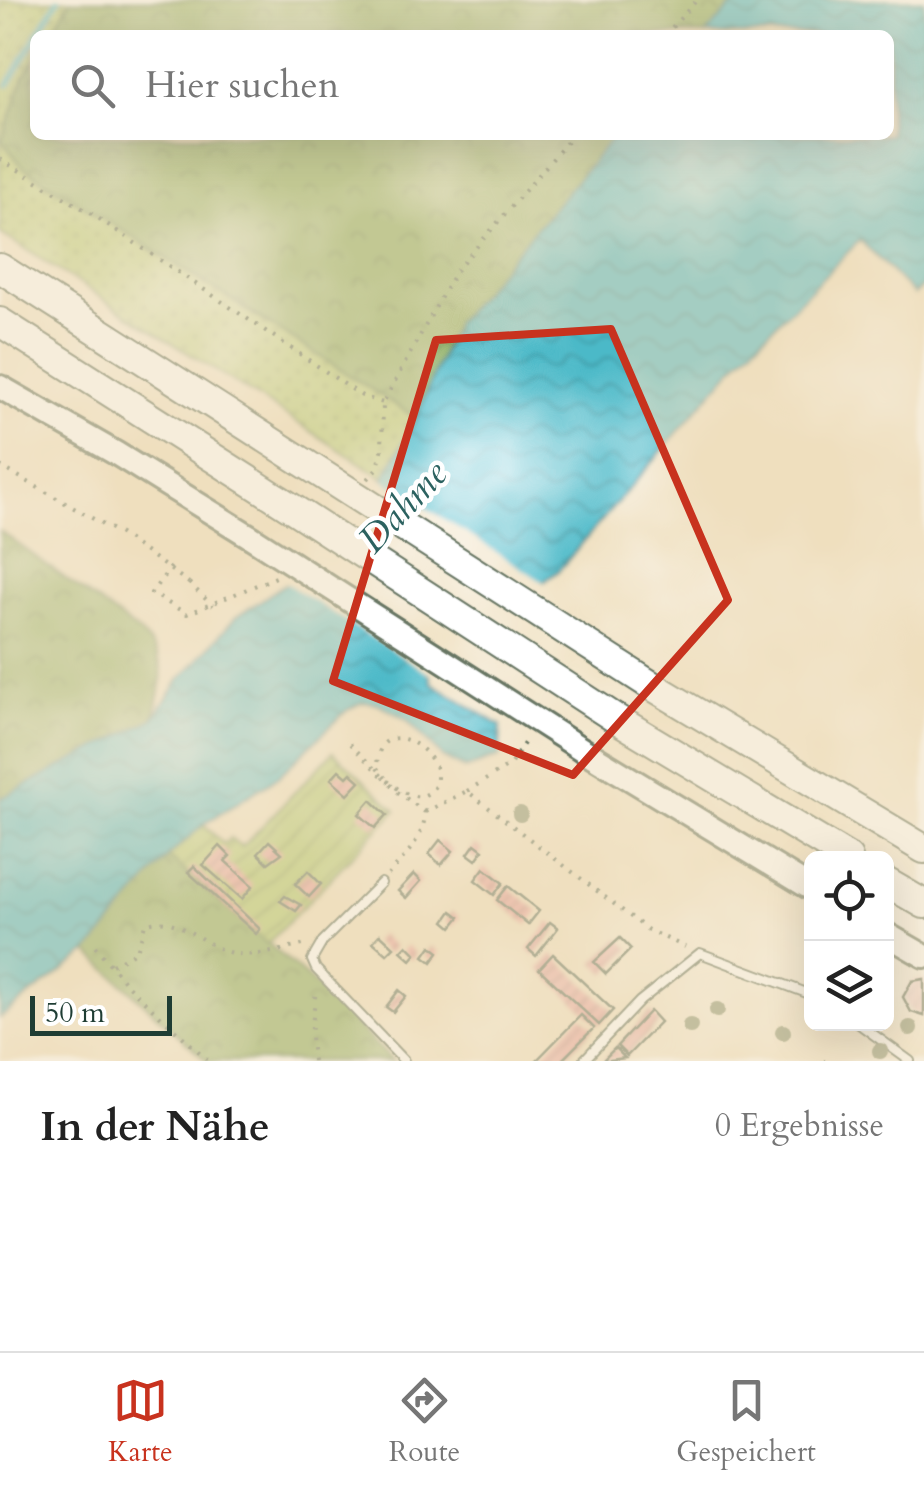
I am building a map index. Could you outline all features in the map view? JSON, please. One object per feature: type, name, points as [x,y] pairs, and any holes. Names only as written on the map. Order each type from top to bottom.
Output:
[{"type":"highway","points":[[0,268],[649,684],[924,849]]},
{"type":"highway","points":[[0,322],[615,718],[836,851]]},
{"type":"highway","points":[[894,887],[924,904]]},
{"type":"main road","points":[[0,388],[117,454],[584,750],[804,884]]},
{"type":"main road","points":[[894,939],[924,956]]},
{"type":"lane","points":[[380,884],[323,940],[312,960],[316,969],[404,1061]]},
{"type":"lane","points":[[583,1061],[640,1001],[700,953],[804,992]]},
{"type":"lane","points":[[869,1031],[910,1061]]},
{"type":"path","points":[[670,30],[697,0]]},
{"type":"path","points":[[0,159],[92,214],[362,396],[383,402],[455,272],[569,140]]},
{"type":"path","points":[[0,466],[120,534],[170,567],[213,606]]},
{"type":"path","points":[[151,593],[170,567]]},
{"type":"path","points":[[350,744],[404,794],[418,798],[436,783],[438,774],[429,757],[408,740],[393,738],[382,746],[377,768],[396,790],[425,812]]},
{"type":"path","points":[[425,812],[466,791],[648,930],[700,953]]},
{"type":"path","points":[[380,884],[415,843],[425,824],[425,812]]},
{"type":"path","points":[[112,965],[137,951],[145,924],[156,920],[180,925],[204,942],[234,953],[257,954],[323,940]]},
{"type":"path","points":[[95,946],[126,985],[210,1061]]},
{"type":"path","points":[[313,1061],[316,969]]},
{"type":"highlighted area","points":[[611,329],[728,600],[573,775],[333,681],[436,340]]},
{"type":"green space","points":[[0,0],[71,0],[53,30],[30,30],[30,67],[24,77],[23,167],[416,418],[384,478],[0,233]]},
{"type":"green space","points":[[71,0],[738,0],[711,30],[53,30]]},
{"type":"green space","points":[[30,67],[30,140],[611,140],[455,324],[416,418],[23,167],[2,141]]},
{"type":"green space","points":[[0,531],[139,632],[160,662],[161,683],[153,719],[0,799]]},
{"type":"green space","points":[[333,752],[396,810],[267,944],[168,856],[203,825],[224,844],[230,838],[242,847]]},
{"type":"green space","points":[[168,856],[308,978],[393,1061],[207,1061],[88,952]]},
{"type":"water","name":"Dahme","points":[[738,0],[924,0],[924,286],[914,295],[860,240],[740,360],[558,571],[542,583],[491,551],[416,634],[432,683],[501,726],[499,757],[465,769],[442,757],[407,720],[377,703],[362,702],[346,711],[279,776],[203,825],[168,856],[88,952],[0,1018],[0,799],[153,719],[180,679],[235,618],[320,560],[384,478],[416,418],[455,324],[611,140],[894,140],[894,30],[711,30]]},
{"type":"pier","points":[[378,477],[548,585],[540,587],[492,557],[421,635],[436,678],[283,581],[317,557]]},
{"type":"building","points":[[339,770],[360,781],[348,794],[331,779]]},
{"type":"building","points":[[371,800],[387,815],[375,828],[359,814]]},
{"type":"building","points":[[440,840],[453,851],[441,865],[429,854]]},
{"type":"building","points":[[269,841],[282,853],[268,863],[258,853]]},
{"type":"building","points":[[475,844],[483,850],[476,860],[468,854]]},
{"type":"building","points":[[220,846],[230,856],[225,861],[253,886],[242,899],[203,865]]},
{"type":"building","points":[[194,866],[260,929],[256,934],[188,872]]},
{"type":"building","points":[[484,868],[503,883],[494,895],[475,880]]},
{"type":"building","points":[[308,871],[321,884],[309,897],[295,884]]},
{"type":"building","points":[[414,874],[421,881],[406,898],[398,891]]},
{"type":"building","points":[[508,886],[539,911],[528,925],[497,900]]},
{"type":"building","points":[[285,896],[301,905],[296,911],[280,901]]},
{"type":"building","points":[[452,911],[460,917],[452,927],[445,921]]},
{"type":"building","points":[[550,922],[558,928],[536,956],[528,949]]},
{"type":"building","points":[[380,934],[394,947],[387,954],[373,942]]},
{"type":"building","points":[[620,938],[631,949],[606,974],[594,962]]},
{"type":"building","points":[[407,945],[416,954],[411,960],[401,951]]},
{"type":"building","points":[[431,946],[439,952],[432,962],[424,956]]},
{"type":"building","points":[[553,954],[613,1010],[599,1025],[539,969]]},
{"type":"building","points":[[924,979],[924,1016],[911,1012],[903,997],[912,981]]},
{"type":"building","points":[[399,990],[406,996],[393,1012],[386,1007]]},
{"type":"building","points":[[650,1011],[660,1022],[627,1056],[617,1046]]},
{"type":"building","points":[[581,1015],[594,1028],[561,1061],[536,1061]]},
{"type":"building","points":[[615,1048],[625,1058],[602,1061]]},
{"type":"waterway","points":[[40,30],[58,0]]},
{"type":"waterway","points":[[8,85],[30,48]]}]
